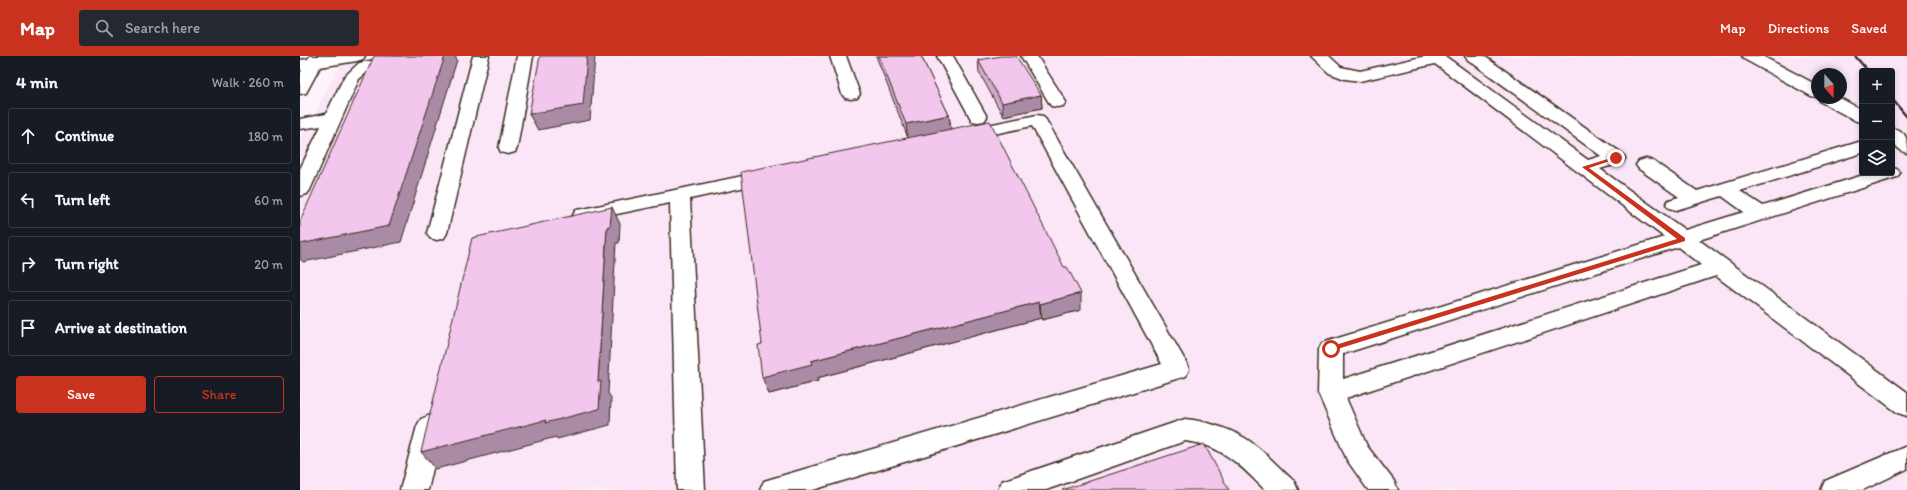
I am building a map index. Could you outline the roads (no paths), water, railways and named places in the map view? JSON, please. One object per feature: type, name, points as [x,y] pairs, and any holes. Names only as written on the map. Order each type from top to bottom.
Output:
[{"type":"street","points":[[300,90],[311,61],[357,56]]},
{"type":"street","points":[[437,233],[481,56]]},
{"type":"street","points":[[508,148],[525,56]]},
{"type":"street","points":[[838,56],[851,94]]},
{"type":"street","points":[[1029,56],[1057,102]]},
{"type":"street","points":[[1319,56],[1335,70],[1346,74],[1360,76],[1437,57],[1907,406]]},
{"type":"street","points":[[1473,56],[1616,158],[1585,167]]},
{"type":"street","points":[[1750,56],[1811,89]]},
{"type":"street","points":[[948,57],[978,117]]},
{"type":"street","points":[[300,190],[352,77],[366,66],[407,58]]},
{"type":"street","points":[[1838,104],[1859,115]]},
{"type":"street","points":[[300,124],[333,118]]},
{"type":"street","points":[[774,490],[1177,369],[1036,120],[944,140]]},
{"type":"street","points":[[1646,165],[1685,201],[1859,148]]},
{"type":"street","points":[[1895,172],[1907,168]]},
{"type":"street","points":[[565,219],[788,172]]},
{"type":"street","points":[[1384,490],[1356,452],[1330,393],[1331,349],[1682,240],[1881,176]]},
{"type":"street","points":[[1724,189],[1761,214]]},
{"type":"street","points":[[680,195],[691,490]]},
{"type":"street","points":[[1330,393],[1720,267]]},
{"type":"street","points":[[414,490],[435,405]]},
{"type":"street","points":[[1012,490],[1185,430],[1204,432],[1242,450],[1284,490]]},
{"type":"street","points":[[1835,490],[1907,458]]},
{"type":"railway","points":[[1855,56],[1865,68]]},
{"type":"railway","points":[[1895,103],[1907,117]]}]
